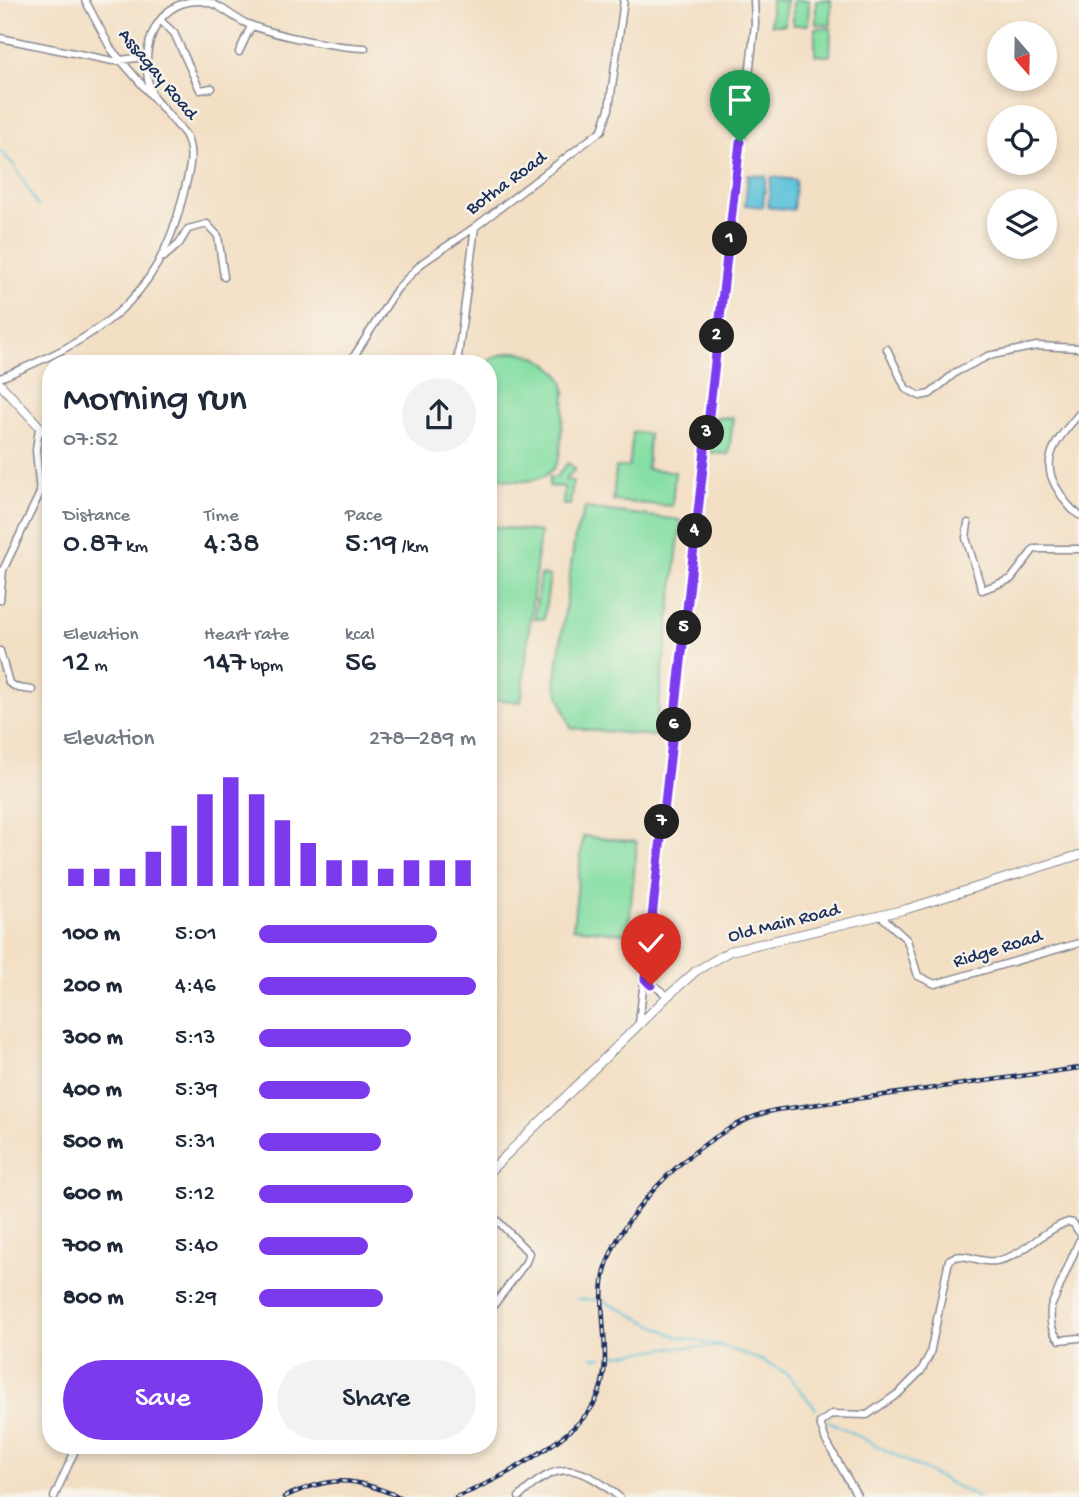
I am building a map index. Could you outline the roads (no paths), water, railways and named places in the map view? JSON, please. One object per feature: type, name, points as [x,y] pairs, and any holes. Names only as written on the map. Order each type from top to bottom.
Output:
[{"type":"main road","points":[[0,384],[42,432]]},
{"type":"main road","name":"Old Main Road","points":[[497,1164],[668,996],[696,971],[730,951],[881,916],[1017,877],[1079,855]]},
{"type":"street","name":"Assagay Road","points":[[53,355],[101,328],[133,298],[162,258],[181,205],[191,157],[185,134],[107,44],[85,0]]},
{"type":"street","points":[[153,99],[146,79],[144,57],[160,20],[178,5],[199,0],[218,5],[251,26],[347,47],[365,48]]},
{"type":"street","name":"Botha Road","points":[[355,355],[402,282],[447,243],[475,227],[602,130],[609,109],[624,0]]},
{"type":"street","points":[[639,1023],[755,24],[754,0]]},
{"type":"street","points":[[160,20],[174,33],[200,90],[212,88]]},
{"type":"street","points":[[239,52],[251,26]]},
{"type":"street","points":[[0,38],[121,62],[144,57]]},
{"type":"street","points":[[162,258],[179,244],[188,229],[207,224],[218,236],[224,276]]},
{"type":"street","points":[[458,355],[475,227]]},
{"type":"street","points":[[887,349],[906,389],[920,396],[930,394],[956,372],[988,356],[1037,346],[1079,348]]},
{"type":"street","name":"Assagay Road","points":[[0,378],[42,360]]},
{"type":"street","points":[[1079,414],[1054,446],[1048,463],[1055,486],[1079,515]]},
{"type":"street","points":[[0,600],[4,570],[40,493],[36,450],[39,429]]},
{"type":"street","points":[[968,523],[966,538],[982,590],[996,587],[1011,579],[1034,549],[1079,549]]},
{"type":"street","points":[[0,651],[9,683],[18,688],[32,690]]},
{"type":"street","name":"Ridge Road","points":[[881,916],[906,940],[918,976],[935,984],[1079,943]]},
{"type":"street","points":[[645,979],[668,996]]},
{"type":"street","points":[[497,1220],[529,1253],[526,1262],[497,1301]]},
{"type":"street","points":[[858,1497],[826,1441],[820,1423],[832,1414],[867,1415],[912,1382],[921,1371],[930,1354],[948,1260],[958,1256],[996,1261],[1068,1222],[1073,1223],[1079,1232]]},
{"type":"street","points":[[1079,1241],[1051,1307],[1050,1318],[1055,1336],[1060,1340],[1079,1338]]},
{"type":"street","points":[[54,1497],[73,1454]]},
{"type":"street","points":[[519,1497],[550,1473],[568,1469],[598,1480],[619,1497]]},
{"type":"water","points":[[748,175],[766,176],[763,207],[745,205]]},
{"type":"water","points":[[771,177],[796,180],[793,210],[768,207]]},
{"type":"waterway","points":[[0,151],[14,165],[38,206]]},
{"type":"waterway","points":[[576,1299],[600,1300]]},
{"type":"waterway","points":[[604,1301],[676,1336],[725,1347],[763,1361],[786,1373],[816,1409]]},
{"type":"waterway","points":[[610,1356],[667,1348],[720,1347]]},
{"type":"waterway","points":[[592,1357],[603,1357]]},
{"type":"waterway","points":[[829,1421],[977,1497]]},
{"type":"railway","points":[[456,1497],[512,1470],[553,1444],[571,1430],[595,1402],[604,1373],[602,1297],[610,1255],[624,1228],[644,1201],[668,1175],[695,1152],[750,1118],[776,1110],[1079,1068]]},
{"type":"railway","points":[[284,1497],[316,1485],[342,1481],[368,1485],[400,1497]]}]
